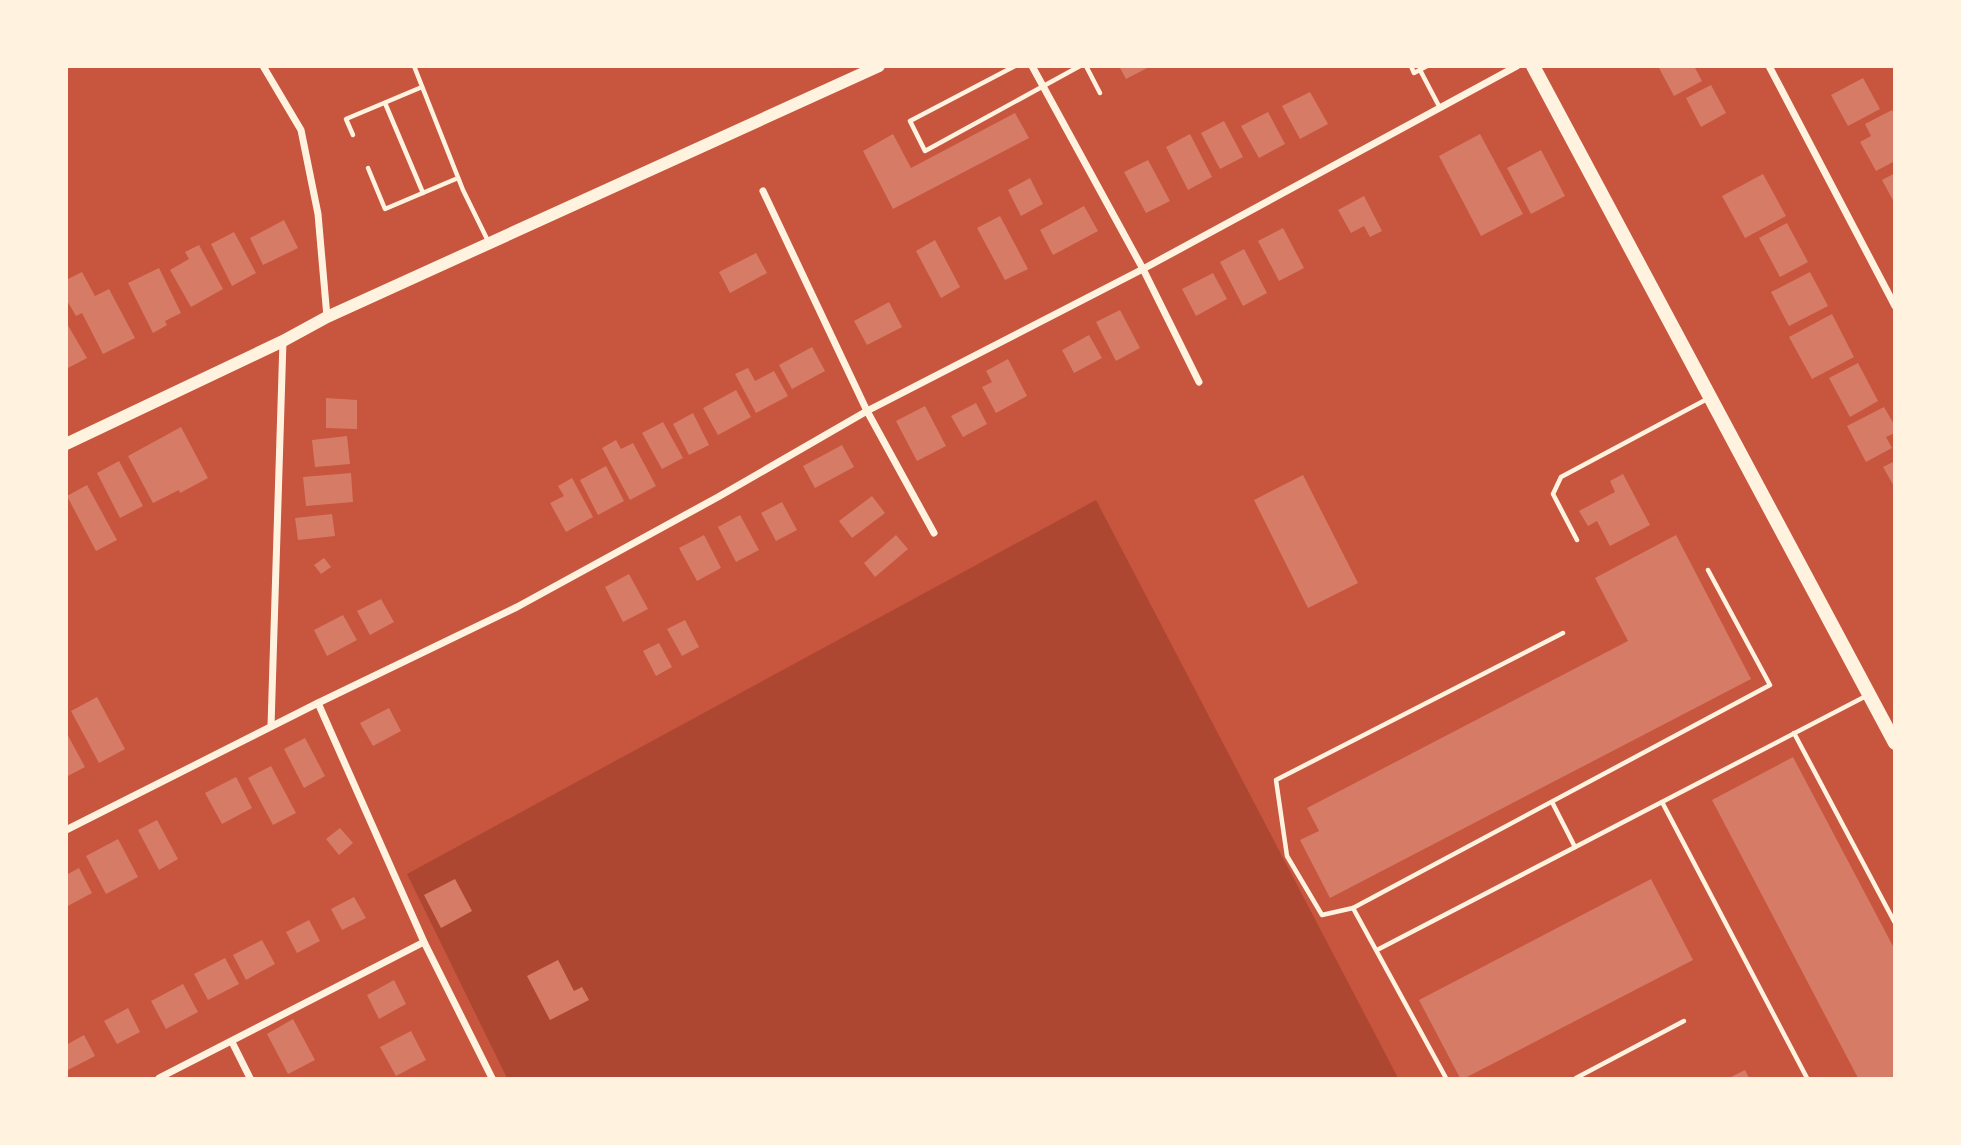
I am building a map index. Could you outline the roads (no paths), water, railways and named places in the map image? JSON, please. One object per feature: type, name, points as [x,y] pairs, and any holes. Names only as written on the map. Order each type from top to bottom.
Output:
[{"type":"main road","points":[[66,444],[284,341],[327,317],[878,66]]},
{"type":"main road","points":[[1533,66],[1895,743]]},
{"type":"street","points":[[263,66],[301,130],[318,214],[327,317]]},
{"type":"street","points":[[1032,66],[1143,269],[1199,382]]},
{"type":"street","points":[[66,830],[271,726],[517,607],[718,497],[867,411],[1143,269],[1517,66]]},
{"type":"street","points":[[1769,66],[1895,306]]},
{"type":"street","points":[[763,191],[867,411],[934,533]]},
{"type":"street","points":[[271,726],[284,341]]},
{"type":"street","points":[[318,703],[424,942],[492,1079]]},
{"type":"street","points":[[159,1079],[424,942]]},
{"type":"street","points":[[232,1042],[250,1079]]},
{"type":"lane","points":[[414,66],[458,178],[489,243]]},
{"type":"lane","points":[[1015,66],[910,121],[925,151],[1080,66]]},
{"type":"lane","points":[[1086,66],[1100,93]]},
{"type":"lane","points":[[1411,66],[1414,73],[1427,66]]},
{"type":"lane","points":[[1420,70],[1440,108]]},
{"type":"lane","points":[[353,135],[346,119],[422,87]]},
{"type":"lane","points":[[385,103],[423,193]]},
{"type":"lane","points":[[368,167],[385,209],[458,178]]},
{"type":"lane","points":[[1577,540],[1553,494],[1561,477],[1710,398]]},
{"type":"lane","points":[[1563,633],[1276,780],[1287,856],[1322,915],[1353,908],[1770,685],[1708,569]]},
{"type":"lane","points":[[1377,950],[1868,694]]},
{"type":"lane","points":[[1794,733],[1895,923]]},
{"type":"lane","points":[[1552,802],[1576,847]]},
{"type":"lane","points":[[1662,802],[1807,1079]]},
{"type":"lane","points":[[1353,908],[1447,1079]]},
{"type":"lane","points":[[1576,1079],[1685,1021]]}]
